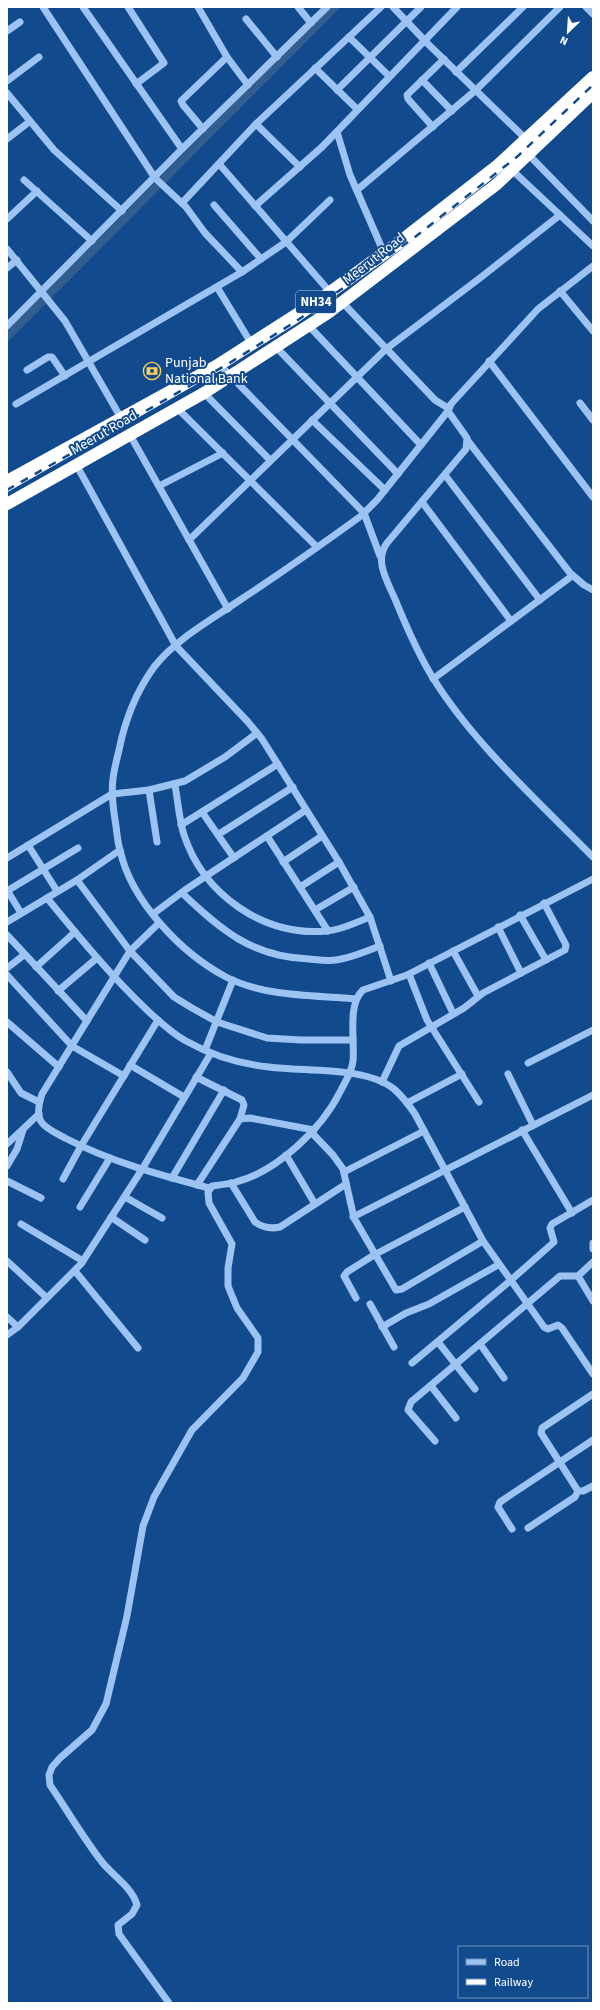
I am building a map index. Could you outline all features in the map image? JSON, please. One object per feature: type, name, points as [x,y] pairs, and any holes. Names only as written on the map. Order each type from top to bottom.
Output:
[{"type":"highway","name":"Meerut Road","points":[[7,481],[219,364],[330,292],[384,253],[498,165],[593,77]]},
{"type":"highway","name":"Meerut Road","points":[[7,504],[77,466],[204,393],[309,326],[497,184],[593,93]]},
{"type":"street","points":[[43,7],[159,182],[182,203],[208,237],[242,272]]},
{"type":"street","points":[[83,7],[182,149]]},
{"type":"street","points":[[198,7],[227,57],[248,85]]},
{"type":"street","points":[[298,7],[311,23]]},
{"type":"street","points":[[7,326],[44,293],[122,211],[159,182],[182,149],[327,7]]},
{"type":"street","points":[[182,203],[220,165],[256,124],[381,7]]},
{"type":"street","points":[[393,7],[456,72],[526,139],[532,151],[593,221]]},
{"type":"street","points":[[337,90],[421,7]]},
{"type":"street","points":[[255,206],[337,132],[357,109],[457,7]]},
{"type":"street","points":[[456,72],[522,7]]},
{"type":"street","points":[[357,190],[476,90],[560,7]]},
{"type":"street","points":[[586,7],[593,14]]},
{"type":"street","points":[[131,8],[164,64],[136,84]]},
{"type":"street","points":[[246,19],[277,57]]},
{"type":"street","points":[[7,31],[20,22]]},
{"type":"street","points":[[349,37],[389,76]]},
{"type":"street","points":[[7,81],[38,57]]},
{"type":"street","points":[[203,129],[181,101],[227,57]]},
{"type":"street","points":[[433,127],[406,97],[409,92],[444,59]]},
{"type":"street","points":[[315,68],[357,109]]},
{"type":"street","points":[[422,80],[452,111]]},
{"type":"street","points":[[7,93],[29,122],[54,150],[122,211]]},
{"type":"street","points":[[7,139],[29,122]]},
{"type":"street","points":[[256,124],[300,167]]},
{"type":"street","points":[[337,132],[357,190],[384,253]]},
{"type":"street","points":[[220,165],[330,292]]},
{"type":"street","points":[[512,170],[593,246]]},
{"type":"street","points":[[24,180],[92,241]]},
{"type":"street","points":[[7,219],[37,191]]},
{"type":"street","points":[[16,404],[242,272],[286,242],[330,200]]},
{"type":"street","points":[[214,205],[261,259]]},
{"type":"street","points":[[189,540],[386,349],[560,215]]},
{"type":"street","points":[[7,249],[51,302],[89,362],[121,418]]},
{"type":"street","points":[[7,268],[17,260]]},
{"type":"street","points":[[356,999],[272,992],[247,986],[233,980],[198,958],[159,923],[138,893],[120,850],[112,794],[123,728],[143,684],[154,667],[190,634],[318,547],[364,513],[385,490],[488,361],[538,309],[593,266]]},
{"type":"street","points":[[217,287],[250,344]]},
{"type":"street","points":[[560,291],[593,331]]},
{"type":"street","points":[[342,302],[435,400],[448,410],[468,441],[572,576],[593,590]]},
{"type":"street","points":[[309,326],[421,445]]},
{"type":"street","points":[[276,347],[328,404],[398,474]]},
{"type":"street","points":[[27,370],[48,357],[52,357],[65,376]]},
{"type":"street","points":[[488,361],[593,496]]},
{"type":"street","points":[[219,364],[364,513],[380,556],[384,573],[407,627],[433,678],[466,723],[593,857]]},
{"type":"street","points":[[204,393],[270,460]]},
{"type":"street","points":[[580,403],[593,420]]},
{"type":"street","points":[[177,408],[318,547]]},
{"type":"street","points":[[312,420],[385,490]]},
{"type":"street","points":[[130,435],[228,608]]},
{"type":"street","points":[[380,556],[382,549],[466,448],[468,441]]},
{"type":"street","points":[[159,486],[224,453]]},
{"type":"street","points":[[77,466],[176,646],[257,733],[293,787],[339,862],[370,917],[391,981]]},
{"type":"street","points":[[445,475],[540,600]]},
{"type":"street","points":[[422,502],[511,621]]},
{"type":"street","points":[[433,678],[572,576]]},
{"type":"street","points":[[7,858],[112,794],[149,790],[175,785],[209,768],[257,733]]},
{"type":"street","points":[[181,825],[278,764]]},
{"type":"street","points":[[175,785],[181,825],[185,837],[206,877],[238,908],[258,919],[295,931],[328,931],[370,917]]},
{"type":"street","points":[[219,834],[293,787]]},
{"type":"street","points":[[149,790],[157,842]]},
{"type":"street","points":[[153,914],[182,892],[306,810]]},
{"type":"street","points":[[202,812],[219,834],[234,858]]},
{"type":"street","points":[[267,836],[328,931]]},
{"type":"street","points":[[283,862],[322,836]]},
{"type":"street","points":[[28,845],[58,891]]},
{"type":"street","points":[[21,913],[7,890],[78,848]]},
{"type":"street","points":[[7,922],[77,880],[120,850]]},
{"type":"street","points":[[300,887],[339,862]]},
{"type":"street","points":[[159,923],[130,951],[39,1102],[39,1114],[42,1124],[48,1129],[81,1146],[141,1170],[209,1188],[248,1177],[286,1155],[313,1132],[332,1109],[350,1073],[353,1062],[356,999],[363,990],[409,974],[520,915],[593,879]]},
{"type":"street","points":[[77,880],[130,951],[174,997],[217,1022],[267,1038],[301,1040],[353,1040]]},
{"type":"street","points":[[315,910],[354,887]]},
{"type":"street","points":[[182,892],[213,922],[230,934],[256,948],[280,956],[291,958],[336,960],[380,946]]},
{"type":"street","points":[[47,898],[114,977],[172,1033],[208,1052],[243,1063],[270,1068],[350,1073],[382,1082],[394,1089],[407,1103],[483,1242],[498,1265],[545,1329],[558,1325],[562,1328],[593,1374]]},
{"type":"street","points":[[382,1082],[399,1046],[453,1013],[464,1008],[478,996],[565,950],[566,945],[544,903]]},
{"type":"street","points":[[520,915],[546,960]]},
{"type":"street","points":[[498,927],[521,973]]},
{"type":"street","points":[[36,967],[75,932]]},
{"type":"street","points":[[7,935],[87,1021]]},
{"type":"street","points":[[453,950],[478,996]]},
{"type":"street","points":[[7,968],[24,955]]},
{"type":"street","points":[[58,991],[97,958]]},
{"type":"street","points":[[429,963],[453,1013]]},
{"type":"street","points":[[409,974],[431,1026],[479,1102]]},
{"type":"street","points":[[7,975],[72,1046],[124,1076]]},
{"type":"street","points":[[7,1335],[18,1327],[83,1261],[110,1217],[125,1197],[196,1077],[208,1052],[217,1022],[233,980]]},
{"type":"street","points":[[63,1179],[81,1146],[158,1020]]},
{"type":"street","points":[[9,1027],[59,1067]]},
{"type":"street","points":[[528,1064],[593,1030]]},
{"type":"street","points":[[130,1065],[184,1097]]},
{"type":"street","points":[[7,1072],[21,1093],[39,1102]]},
{"type":"street","points":[[407,1103],[462,1074]]},
{"type":"street","points":[[508,1074],[533,1125]]},
{"type":"street","points":[[196,1077],[242,1100],[244,1105],[240,1119],[197,1185]]},
{"type":"street","points":[[172,1178],[224,1090]]},
{"type":"street","points":[[353,1217],[444,1169],[592,1097]]},
{"type":"street","points":[[7,1144],[39,1114]]},
{"type":"street","points":[[240,1119],[250,1118],[313,1132],[333,1155],[344,1172],[353,1217],[394,1288],[399,1290],[483,1242]]},
{"type":"street","points":[[7,1166],[17,1149],[24,1128]]},
{"type":"street","points":[[522,1130],[572,1213]]},
{"type":"street","points":[[344,1172],[424,1132]]},
{"type":"street","points":[[286,1155],[315,1204]]},
{"type":"street","points":[[80,1207],[110,1158]]},
{"type":"street","points":[[7,1181],[41,1198]]},
{"type":"street","points":[[231,1183],[255,1222],[267,1228],[280,1227],[346,1184]]},
{"type":"street","points":[[169,2003],[119,1934],[118,1925],[132,1914],[137,1905],[136,1901],[132,1894],[101,1861],[48,1780],[52,1767],[92,1730],[106,1704],[127,1616],[143,1526],[154,1497],[192,1430],[243,1378],[258,1352],[258,1338],[237,1308],[228,1286],[228,1268],[232,1244],[209,1203],[207,1196],[209,1188]]},
{"type":"street","points":[[125,1197],[162,1218]]},
{"type":"street","points":[[412,1363],[554,1242],[550,1228],[552,1224],[593,1200]]},
{"type":"street","points":[[356,1298],[344,1276],[345,1274],[374,1255],[465,1207]]},
{"type":"street","points":[[110,1217],[145,1240]]},
{"type":"street","points":[[21,1224],[83,1261]]},
{"type":"street","points":[[593,1243],[593,1250]]},
{"type":"street","points":[[7,1261],[46,1298]]},
{"type":"street","points":[[435,1441],[408,1408],[411,1402],[560,1276],[578,1276],[593,1262]]},
{"type":"street","points":[[382,1327],[406,1313],[429,1304],[498,1265]]},
{"type":"street","points":[[74,1271],[138,1348]]},
{"type":"street","points":[[578,1276],[593,1301]]},
{"type":"street","points":[[370,1304],[394,1347]]},
{"type":"street","points":[[7,1317],[18,1327]]},
{"type":"street","points":[[438,1342],[475,1389]]},
{"type":"street","points":[[480,1344],[504,1378]]},
{"type":"street","points":[[430,1386],[456,1418]]},
{"type":"street","points":[[578,1491],[541,1433],[542,1428],[593,1394]]},
{"type":"street","points":[[512,1529],[498,1507],[498,1503],[593,1440]]},
{"type":"street","points":[[578,1491],[585,1491],[593,1486]]},
{"type":"street","points":[[528,1528],[575,1497],[578,1491]]},
{"type":"waterway","points":[[7,337],[335,7]]},
{"type":"railway","points":[[7,490],[228,364],[295,322],[415,237],[518,156],[593,85]]},
{"type":"place","name":"Punjab National Bank","points":[[152,371]]}]
